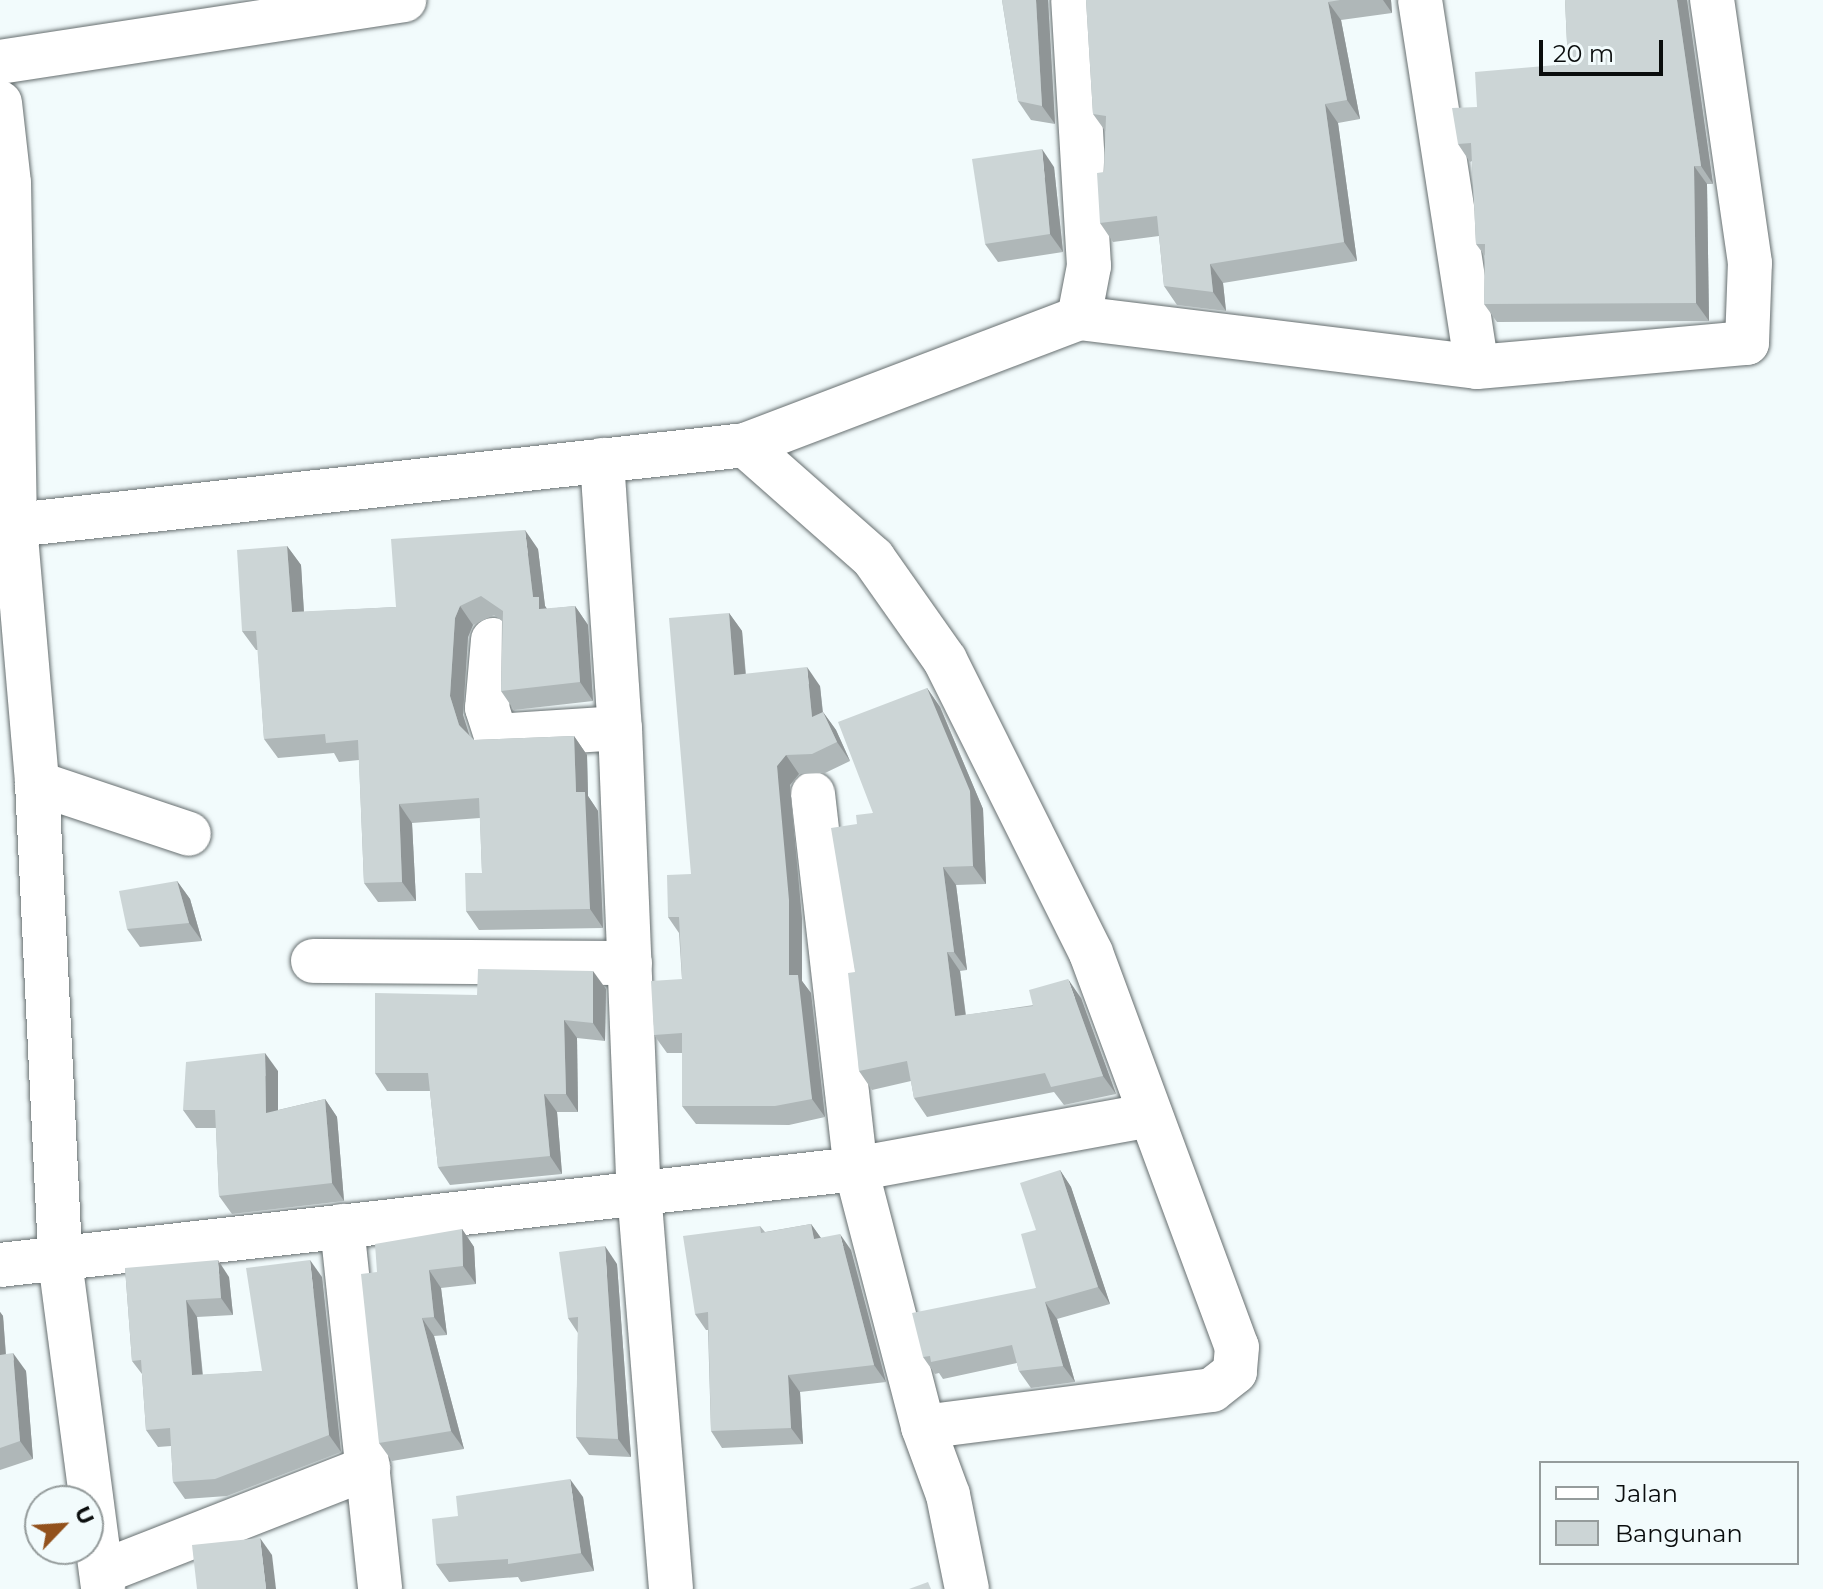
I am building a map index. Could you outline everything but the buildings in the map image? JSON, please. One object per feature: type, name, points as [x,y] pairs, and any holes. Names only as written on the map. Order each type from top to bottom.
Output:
[{"type":"street","points":[[0,62],[404,0]]},
{"type":"street","points":[[1073,0],[1089,266],[1079,318]]},
{"type":"street","points":[[1420,0],[1477,367]]},
{"type":"street","points":[[15,525],[745,445],[1079,318],[1477,367],[1747,343],[1750,263],[1712,0]]},
{"type":"street","points":[[0,103],[9,183],[15,525],[37,783],[60,1261],[103,1581],[368,1468]]},
{"type":"street","points":[[745,445],[873,558],[945,660],[1091,953],[1237,1347],[1235,1372],[1212,1390],[923,1427]]},
{"type":"street","points":[[602,460],[620,728],[639,1191],[671,1589]]},
{"type":"street","points":[[493,640],[487,708],[496,736],[620,728]]},
{"type":"street","points":[[37,783],[189,834]]},
{"type":"street","points":[[813,794],[856,1169],[923,1427],[948,1495],[967,1589]]},
{"type":"street","points":[[313,961],[630,963]]},
{"type":"street","points":[[0,1265],[60,1261],[639,1191],[856,1169],[1150,1115]]},
{"type":"street","points":[[342,1226],[380,1589]]}]
